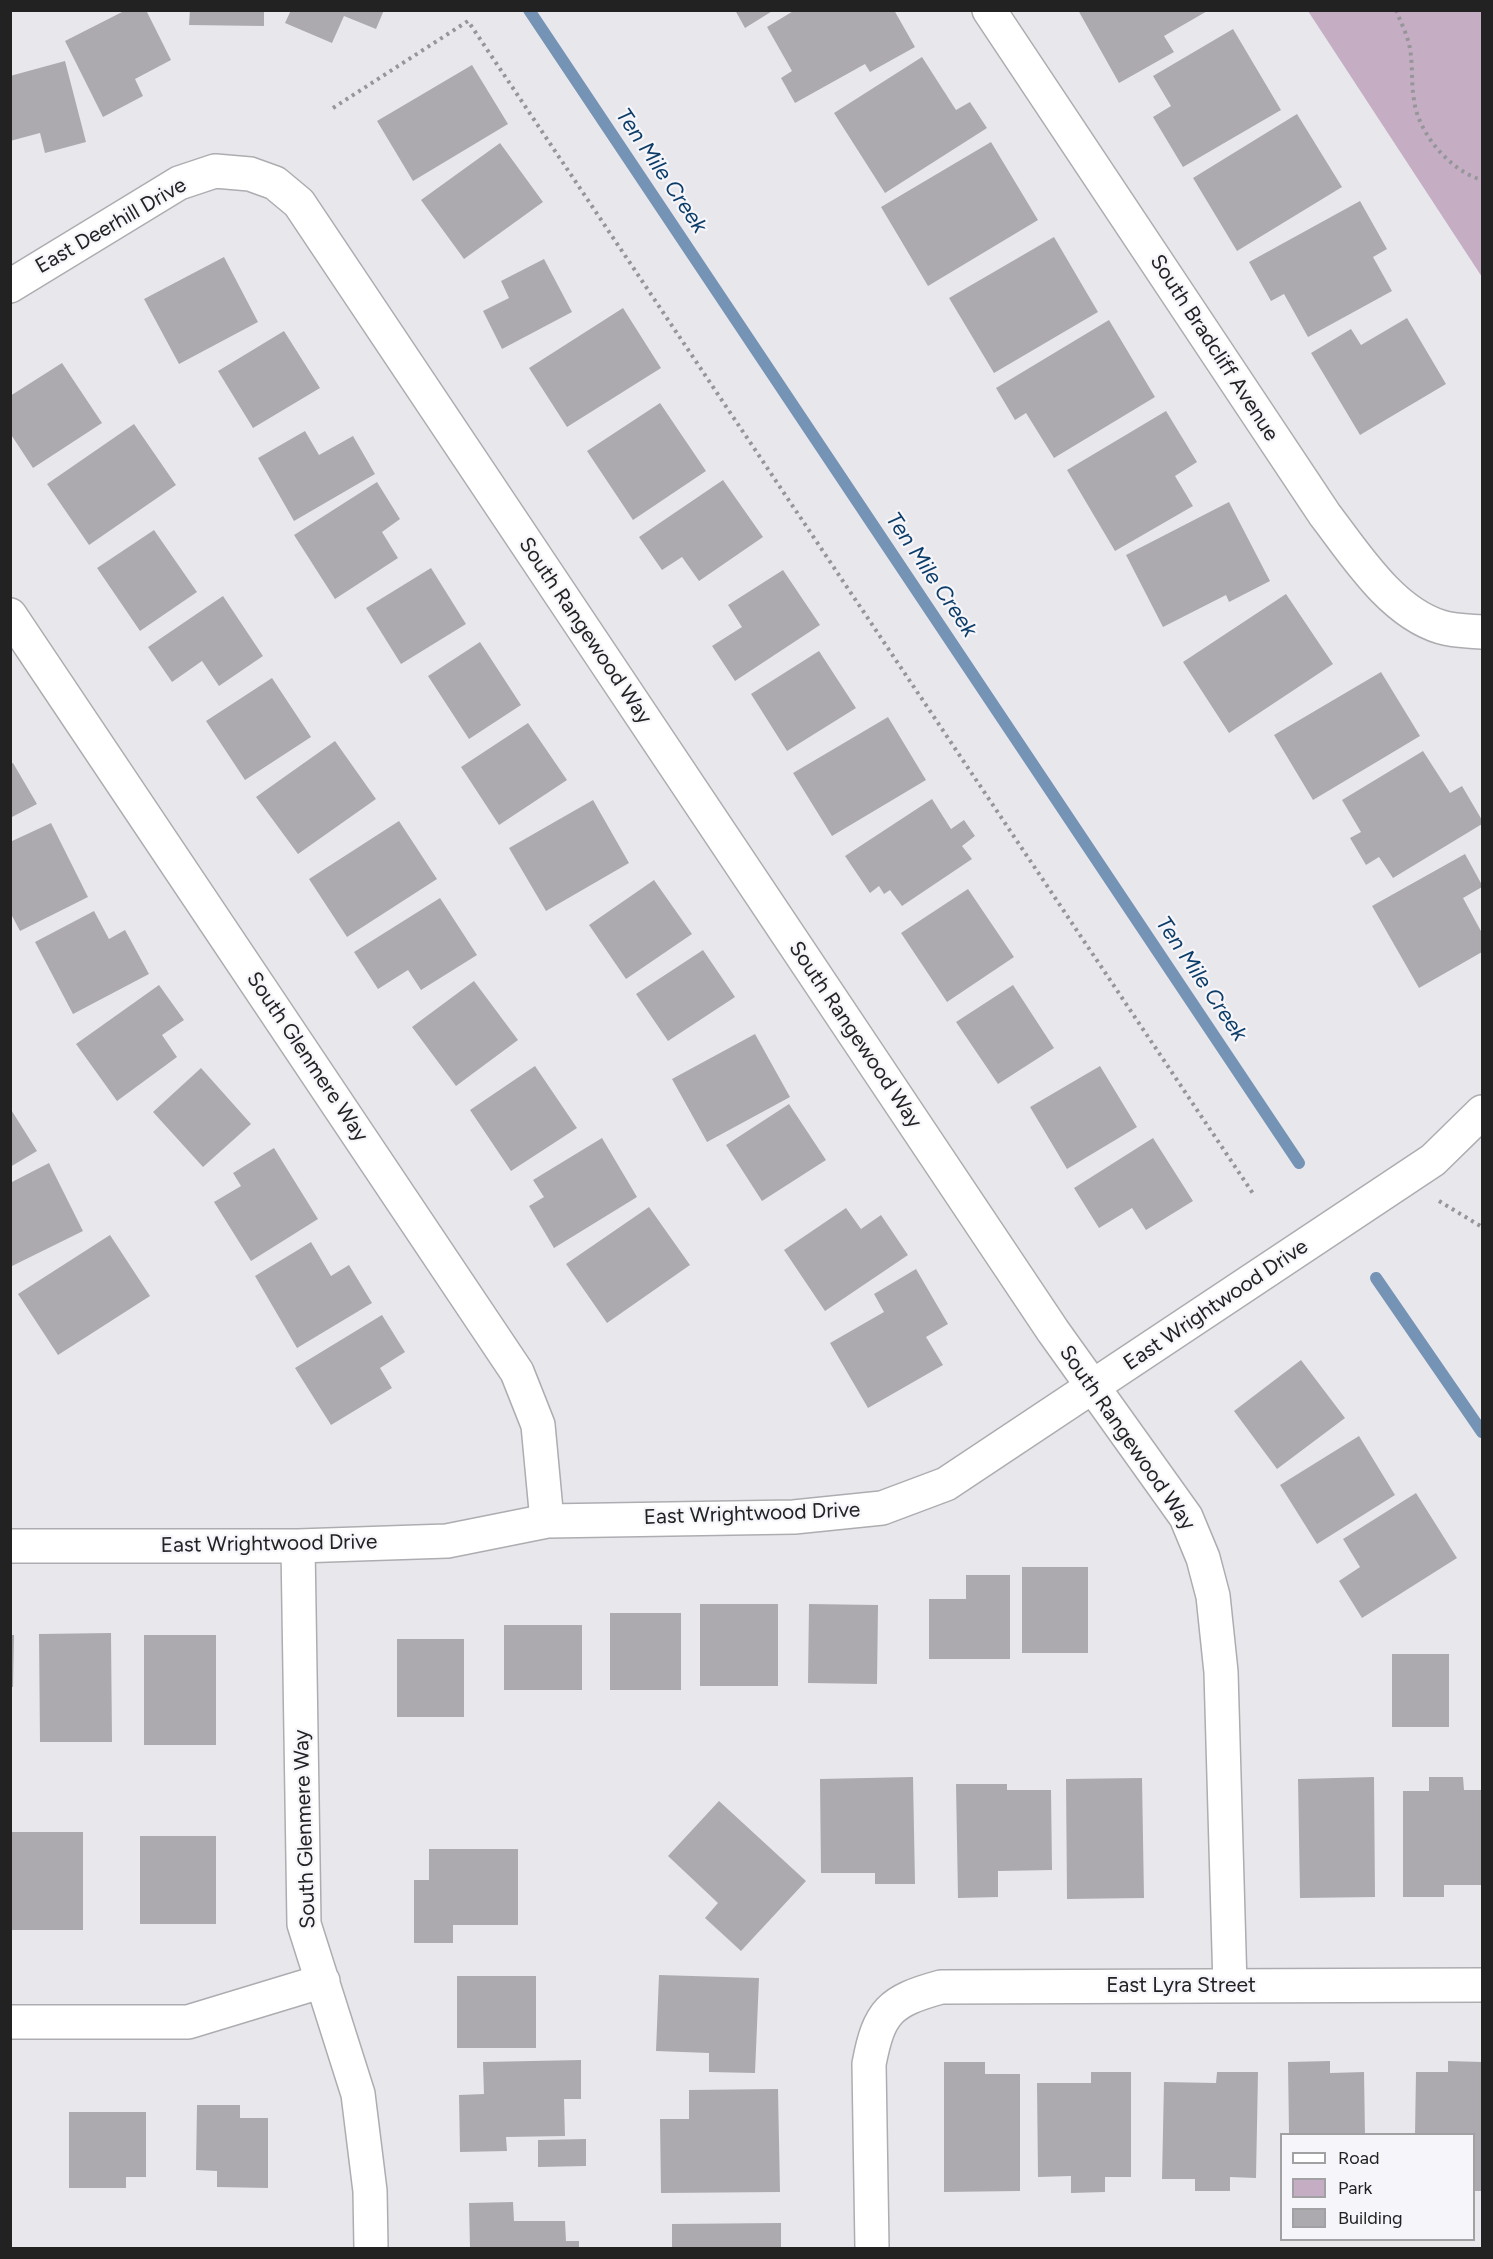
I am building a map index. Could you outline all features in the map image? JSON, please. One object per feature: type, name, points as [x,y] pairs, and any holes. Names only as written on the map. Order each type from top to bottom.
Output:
[{"type":"street","name":"South Bradcliff Avenue","points":[[988,10],[1325,515],[1379,585],[1406,609],[1440,627],[1482,632]]},
{"type":"street","name":"East Deerhill Drive","points":[[10,286],[179,183],[215,171],[250,174]]},
{"type":"street","name":"South Rangewood Way","points":[[250,174],[274,183],[299,203],[1039,1312],[1186,1517],[1203,1558],[1213,1596],[1221,1672],[1230,1986]]},
{"type":"street","name":"South Glenmere Way","points":[[10,615],[517,1371],[537,1425],[547,1521]]},
{"type":"street","name":"East Wrightwood Drive","points":[[10,1546],[298,1546],[447,1541],[547,1521],[794,1517],[882,1508],[946,1484],[1425,1165],[1482,1112]]},
{"type":"street","name":"South Glenmere Way","points":[[298,1546],[304,1924],[358,2094],[370,2191],[370,2248]]},
{"type":"street","points":[[10,2022],[188,2022],[323,1981]]},
{"type":"street","name":"East Lyra Street","points":[[872,2248],[869,2064],[874,2037],[886,2013],[913,1994],[941,1987],[1482,1985]]},
{"type":"path","points":[[1396,10],[1409,46],[1413,68],[1414,100],[1418,117],[1431,140],[1452,163],[1472,177],[1482,180]]},
{"type":"path","points":[[333,108],[468,21],[1254,1195]]},
{"type":"path","points":[[1436,1199],[1482,1227]]},
{"type":"green space","points":[[1308,11],[1482,11],[1482,277]]},
{"type":"building","points":[[126,10],[146,10],[171,60],[135,79],[143,96],[103,117],[65,41]]},
{"type":"building","points":[[190,10],[264,10],[264,26],[189,25]]},
{"type":"building","points":[[291,10],[384,10],[376,29],[344,16],[332,43],[285,23]]},
{"type":"building","points":[[735,10],[774,10],[745,28]]},
{"type":"building","points":[[795,10],[894,10],[915,47],[870,72],[865,64],[795,103],[781,78],[792,71],[767,27]]},
{"type":"building","points":[[1078,10],[1209,10],[1164,36],[1174,52],[1119,83]]},
{"type":"building","points":[[1233,29],[1281,110],[1183,167],[1153,117],[1171,106],[1153,76]]},
{"type":"building","points":[[922,57],[956,110],[970,102],[987,128],[885,193],[834,113]]},
{"type":"building","points":[[65,61],[86,142],[45,153],[40,133],[10,141],[10,76]]},
{"type":"building","points":[[472,65],[508,124],[413,181],[377,121]]},
{"type":"building","points":[[1297,114],[1342,187],[1237,251],[1193,178]]},
{"type":"building","points":[[991,142],[1038,220],[928,286],[881,207]]},
{"type":"building","points":[[500,143],[543,202],[464,259],[421,200]]},
{"type":"building","points":[[1360,201],[1387,249],[1373,257],[1392,291],[1308,337],[1284,294],[1271,301],[1249,262]]},
{"type":"building","points":[[1054,237],[1098,312],[994,373],[949,298]]},
{"type":"building","points":[[224,257],[258,322],[179,364],[144,299]]},
{"type":"building","points":[[544,259],[572,312],[502,349],[483,311],[509,298],[501,281]]},
{"type":"building","points":[[623,308],[661,368],[567,427],[529,368]]},
{"type":"building","points":[[1407,318],[1446,384],[1360,435],[1311,353],[1351,329],[1361,345]]},
{"type":"building","points":[[1109,320],[1155,397],[1054,458],[1026,413],[1015,420],[996,388]]},
{"type":"building","points":[[284,331],[320,388],[253,428],[218,371]]},
{"type":"building","points":[[62,363],[102,423],[33,468],[10,433],[10,396]]},
{"type":"building","points":[[660,403],[706,471],[633,520],[587,451]]},
{"type":"building","points":[[1166,411],[1197,462],[1175,476],[1193,506],[1115,551],[1067,470]]},
{"type":"building","points":[[134,424],[176,485],[89,545],[47,484]]},
{"type":"building","points":[[305,431],[319,455],[353,436],[375,474],[294,521],[258,458]]},
{"type":"building","points":[[723,480],[763,537],[699,581],[682,557],[662,570],[639,537]]},
{"type":"building","points":[[377,482],[400,519],[382,532],[398,558],[335,599],[294,535]]},
{"type":"building","points":[[1229,502],[1270,581],[1229,602],[1226,595],[1163,627],[1126,555]]},
{"type":"building","points":[[154,530],[197,592],[140,631],[97,568]]},
{"type":"building","points":[[431,568],[466,624],[401,664],[366,608]]},
{"type":"building","points":[[783,570],[820,625],[735,681],[712,646],[742,627],[728,605]]},
{"type":"building","points":[[1286,594],[1333,664],[1229,733],[1183,662]]},
{"type":"building","points":[[223,596],[263,656],[219,686],[202,661],[172,682],[148,647]]},
{"type":"building","points":[[480,642],[521,705],[469,739],[428,676]]},
{"type":"building","points":[[819,651],[856,708],[787,751],[751,694]]},
{"type":"building","points":[[1381,672],[1420,736],[1313,800],[1274,735]]},
{"type":"building","points":[[272,678],[311,737],[245,780],[206,721]]},
{"type":"building","points":[[888,717],[926,780],[832,836],[793,773]]},
{"type":"building","points":[[528,723],[567,780],[499,825],[461,767]]},
{"type":"building","points":[[335,741],[376,799],[298,854],[256,797]]},
{"type":"building","points":[[1423,751],[1450,793],[1462,786],[1482,820],[1482,824],[1393,878],[1379,857],[1366,865],[1350,838],[1361,832],[1342,800]]},
{"type":"building","points":[[13,763],[37,804],[10,818],[10,764]]},
{"type":"building","points":[[932,799],[951,829],[964,820],[975,836],[962,846],[972,859],[902,906],[890,890],[884,894],[879,886],[870,893],[845,856]]},
{"type":"building","points":[[593,800],[629,863],[546,911],[509,848]]},
{"type":"building","points":[[399,821],[437,879],[347,937],[309,879]]},
{"type":"building","points":[[51,823],[88,897],[20,931],[10,912],[10,842]]},
{"type":"building","points":[[1465,854],[1482,885],[1463,898],[1482,933],[1482,952],[1419,988],[1372,906]]},
{"type":"building","points":[[654,880],[692,934],[626,979],[589,925]]},
{"type":"building","points":[[968,889],[1014,957],[947,1002],[901,933]]},
{"type":"building","points":[[440,898],[477,955],[421,990],[408,970],[378,989],[354,952]]},
{"type":"building","points":[[94,911],[109,939],[125,930],[149,974],[73,1014],[35,942]]},
{"type":"building","points":[[703,950],[735,997],[668,1041],[636,994]]},
{"type":"building","points":[[474,981],[518,1040],[456,1086],[412,1027]]},
{"type":"building","points":[[159,985],[184,1020],[162,1035],[177,1057],[117,1101],[76,1044]]},
{"type":"building","points":[[1013,985],[1054,1048],[998,1084],[956,1022]]},
{"type":"building","points":[[755,1034],[790,1097],[707,1142],[672,1079]]},
{"type":"building","points":[[535,1066],[577,1128],[511,1171],[470,1110]]},
{"type":"building","points":[[1100,1066],[1137,1127],[1067,1169],[1030,1107]]},
{"type":"building","points":[[201,1068],[251,1124],[203,1167],[153,1112]]},
{"type":"building","points":[[789,1104],[826,1160],[762,1201],[726,1145]]},
{"type":"building","points":[[10,1108],[37,1151],[10,1167]]},
{"type":"building","points":[[602,1138],[637,1197],[554,1248],[529,1206],[544,1197],[533,1180]]},
{"type":"building","points":[[1153,1138],[1193,1201],[1146,1230],[1132,1208],[1099,1228],[1074,1188]]},
{"type":"building","points":[[274,1148],[318,1219],[251,1261],[214,1202],[241,1186],[233,1173]]},
{"type":"building","points":[[49,1163],[83,1231],[10,1267],[10,1183]]},
{"type":"building","points":[[649,1207],[690,1265],[607,1323],[566,1264]]},
{"type":"building","points":[[846,1208],[861,1229],[881,1215],[908,1255],[825,1311],[784,1250]]},
{"type":"building","points":[[110,1235],[150,1296],[58,1355],[18,1294]]},
{"type":"building","points":[[311,1242],[331,1276],[349,1265],[372,1303],[297,1348],[255,1276]]},
{"type":"building","points":[[916,1269],[948,1324],[926,1337],[943,1365],[868,1408],[830,1343],[884,1312],[874,1294]]},
{"type":"building","points":[[382,1315],[405,1352],[380,1368],[392,1388],[331,1425],[295,1368]]},
{"type":"building","points":[[1301,1360],[1345,1418],[1277,1469],[1234,1411]]},
{"type":"building","points":[[1359,1436],[1395,1495],[1317,1544],[1280,1485]]},
{"type":"building","points":[[1416,1493],[1457,1558],[1362,1618],[1339,1581],[1360,1567],[1343,1539]]},
{"type":"building","points":[[1022,1567],[1088,1567],[1088,1653],[1022,1653]]},
{"type":"building","points":[[966,1575],[1010,1575],[1010,1659],[929,1659],[929,1599],[966,1599]]},
{"type":"building","points":[[700,1604],[778,1604],[778,1686],[700,1686]]},
{"type":"building","points":[[809,1604],[878,1605],[877,1684],[808,1683]]},
{"type":"building","points":[[610,1613],[681,1613],[681,1690],[610,1690]]},
{"type":"building","points":[[504,1625],[582,1625],[582,1690],[504,1690]]},
{"type":"building","points":[[111,1633],[112,1742],[40,1742],[39,1634]]},
{"type":"building","points":[[10,1635],[14,1635],[13,1687],[10,1687]]},
{"type":"building","points":[[144,1635],[216,1635],[216,1745],[144,1745]]},
{"type":"building","points":[[397,1639],[464,1639],[464,1717],[397,1717]]},
{"type":"building","points":[[1392,1654],[1449,1654],[1449,1727],[1392,1727]]},
{"type":"building","points":[[913,1777],[915,1884],[875,1884],[875,1873],[821,1873],[820,1779]]},
{"type":"building","points":[[1374,1777],[1375,1897],[1300,1898],[1298,1779]]},
{"type":"building","points":[[1429,1777],[1463,1777],[1464,1790],[1482,1790],[1482,1885],[1444,1885],[1444,1897],[1403,1897],[1403,1791],[1429,1791]]},
{"type":"building","points":[[1142,1778],[1144,1898],[1067,1899],[1066,1779]]},
{"type":"building","points":[[956,1784],[1007,1784],[1007,1790],[1051,1790],[1052,1870],[998,1871],[998,1897],[958,1898]]},
{"type":"building","points":[[719,1801],[806,1881],[741,1951],[705,1918],[718,1903],[668,1856]]},
{"type":"building","points":[[10,1832],[83,1832],[83,1930],[10,1930]]},
{"type":"building","points":[[140,1836],[216,1836],[216,1924],[140,1924]]},
{"type":"building","points":[[429,1849],[518,1849],[518,1925],[453,1925],[453,1943],[414,1943],[414,1880],[429,1880]]},
{"type":"building","points":[[659,1975],[759,1978],[755,2073],[709,2072],[709,2053],[656,2051]]},
{"type":"building","points":[[457,1976],[536,1976],[536,2048],[457,2048]]},
{"type":"building","points":[[581,2060],[581,2099],[564,2099],[565,2136],[506,2137],[507,2151],[460,2152],[459,2095],[484,2094],[483,2062]]},
{"type":"building","points":[[1330,2061],[1330,2073],[1364,2072],[1365,2133],[1289,2133],[1288,2062]]},
{"type":"building","points":[[1448,2061],[1482,2062],[1482,2191],[1475,2191],[1475,2133],[1415,2133],[1416,2072],[1448,2072]]},
{"type":"building","points":[[944,2062],[985,2062],[985,2074],[1020,2074],[1020,2191],[944,2192]]},
{"type":"building","points":[[1091,2072],[1131,2072],[1131,2177],[1105,2177],[1105,2192],[1071,2193],[1071,2176],[1038,2177],[1037,2083],[1091,2083]]},
{"type":"building","points":[[1217,2072],[1258,2072],[1256,2178],[1230,2177],[1230,2191],[1195,2191],[1195,2179],[1162,2179],[1164,2082],[1216,2083]]},
{"type":"building","points":[[778,2089],[780,2192],[661,2193],[660,2119],[689,2119],[689,2090]]},
{"type":"building","points":[[197,2105],[240,2105],[240,2118],[268,2118],[268,2188],[217,2187],[217,2171],[196,2170]]},
{"type":"building","points":[[69,2112],[146,2112],[146,2177],[126,2177],[126,2188],[69,2188]]},
{"type":"building","points":[[586,2139],[586,2166],[538,2167],[538,2140]]},
{"type":"building","points":[[513,2202],[514,2221],[565,2221],[566,2241],[579,2241],[579,2248],[470,2248],[469,2203]]},
{"type":"building","points":[[781,2223],[781,2248],[672,2248],[672,2224]]},
{"type":"waterway","name":"Ten Mile Creek","points":[[529,10],[1299,1163]]},
{"type":"waterway","name":"Ten Mile Creek","points":[[1376,1278],[1482,1432]]}]
